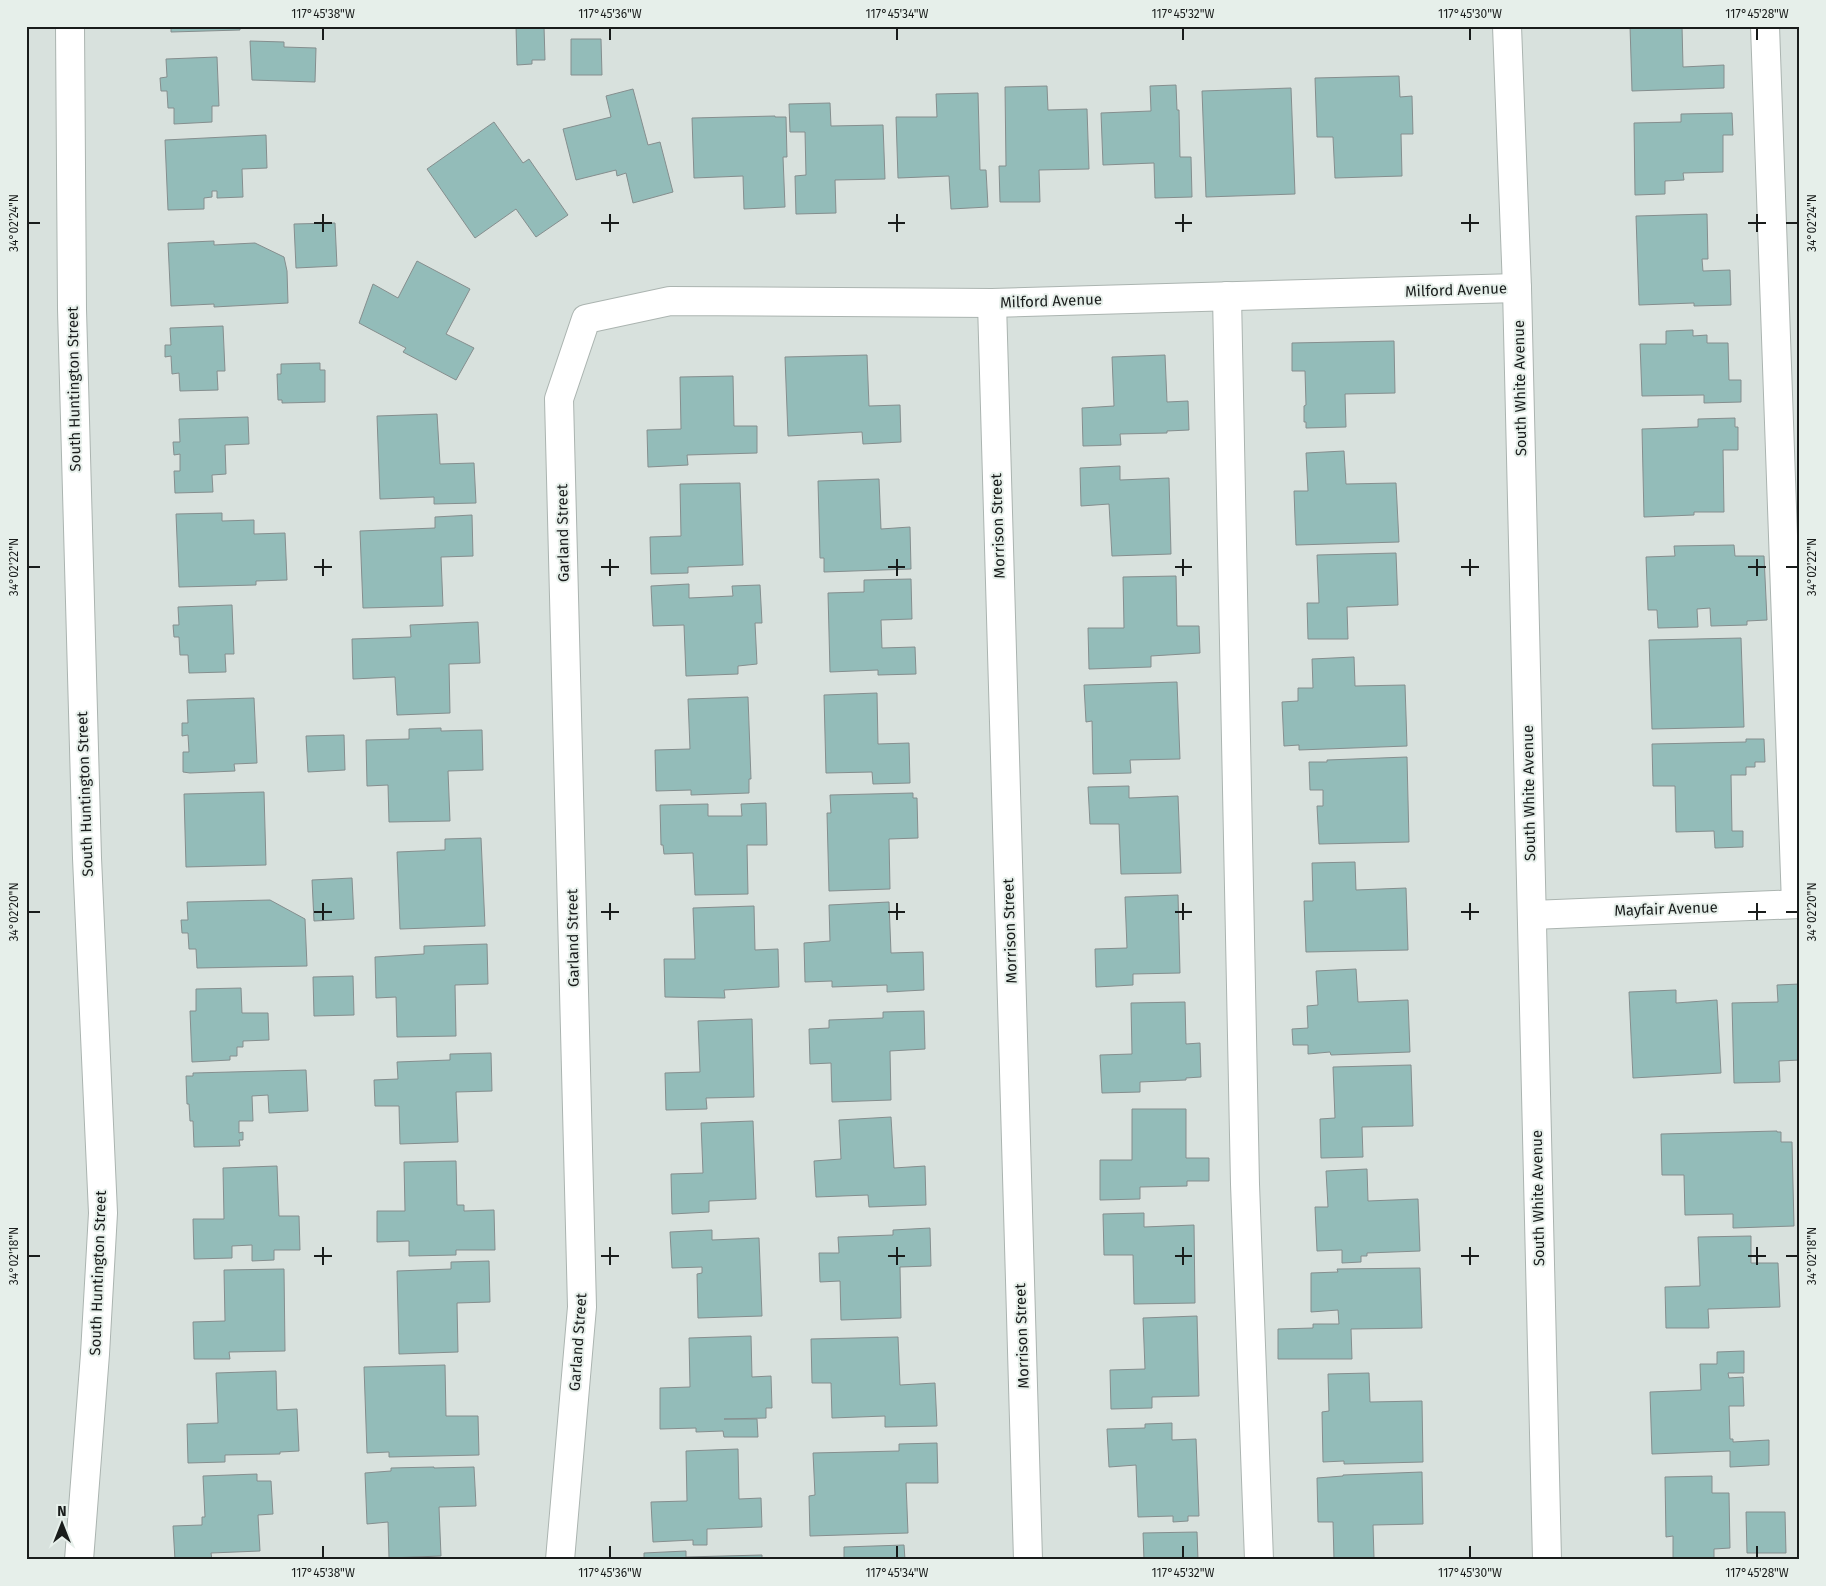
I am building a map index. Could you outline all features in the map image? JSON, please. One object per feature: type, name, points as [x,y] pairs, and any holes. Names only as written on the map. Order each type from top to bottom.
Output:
[{"type":"street","name":"South Huntington Street","points":[[70,26],[72,309],[86,858],[103,1213],[95,1354],[79,1560]]},
{"type":"street","name":"South White Avenue","points":[[1507,26],[1517,288],[1547,1560]]},
{"type":"street","points":[[1766,26],[1798,904]]},
{"type":"street","name":"Milford Avenue","points":[[586,319],[670,301],[992,303],[1517,288]]},
{"type":"street","points":[[1227,296],[1245,1174],[1259,1560]]},
{"type":"street","name":"Morrison Street","points":[[992,303],[1028,1560]]},
{"type":"street","name":"Garland Street","points":[[560,1560],[582,1307],[559,399],[586,319]]},
{"type":"street","name":"Mayfair Avenue","points":[[1532,915],[1798,904]]},
{"type":"building","points":[[171,26],[240,26],[240,30],[171,32]]},
{"type":"building","points":[[516,26],[544,26],[545,60],[532,60],[532,64],[517,65]]},
{"type":"building","points":[[1630,26],[1682,26],[1683,67],[1724,65],[1724,88],[1632,91]]},
{"type":"building","points":[[571,39],[601,39],[602,75],[571,75]]},
{"type":"building","points":[[250,41],[284,42],[284,47],[316,48],[315,82],[252,80]]},
{"type":"building","points":[[217,57],[219,106],[212,106],[212,122],[174,124],[174,108],[168,108],[167,91],[161,91],[160,78],[167,77],[166,59]]},
{"type":"building","points":[[1399,76],[1400,97],[1412,96],[1413,134],[1401,134],[1402,176],[1335,178],[1333,137],[1317,137],[1315,78]]},
{"type":"building","points":[[1176,85],[1177,110],[1179,110],[1180,157],[1191,157],[1192,197],[1155,198],[1154,163],[1103,165],[1101,113],[1151,111],[1150,86]]},
{"type":"building","points":[[1047,86],[1048,110],[1087,109],[1089,169],[1039,170],[1040,202],[1000,202],[999,166],[1006,166],[1005,87]]},
{"type":"building","points":[[1291,88],[1295,194],[1206,197],[1202,91]]},
{"type":"building","points":[[633,89],[648,145],[660,142],[673,192],[633,203],[626,173],[617,176],[616,170],[576,180],[563,129],[611,117],[606,96]]},
{"type":"building","points":[[978,93],[980,170],[986,170],[988,207],[951,209],[949,176],[898,178],[896,117],[937,117],[936,94]]},
{"type":"building","points":[[830,103],[831,126],[883,125],[885,179],[835,180],[836,213],[796,214],[795,176],[806,175],[805,132],[790,132],[789,104]]},
{"type":"building","points":[[1732,113],[1733,135],[1723,135],[1723,172],[1683,173],[1684,180],[1665,181],[1665,194],[1635,195],[1634,123],[1681,122],[1681,114]]},
{"type":"building","points":[[786,117],[787,157],[783,157],[785,207],[744,209],[743,176],[694,178],[692,118]]},
{"type":"building","points":[[494,122],[523,163],[529,159],[568,215],[536,237],[516,209],[475,238],[427,169]]},
{"type":"building","points":[[266,135],[267,168],[242,169],[243,197],[217,198],[217,191],[212,191],[212,197],[204,198],[204,209],[168,210],[165,140]]},
{"type":"building","points":[[1707,214],[1708,259],[1702,259],[1703,271],[1730,270],[1731,305],[1694,306],[1694,303],[1639,305],[1636,216]]},
{"type":"building","points":[[335,223],[337,266],[296,268],[294,224]]},
{"type":"building","points":[[214,241],[214,245],[255,243],[284,257],[287,271],[288,303],[214,307],[214,304],[171,306],[168,243]]},
{"type":"building","points":[[417,261],[470,289],[446,334],[474,348],[456,380],[403,352],[406,348],[359,323],[373,284],[398,298]]},
{"type":"building","points":[[223,326],[225,371],[217,371],[218,390],[180,391],[179,373],[172,374],[171,356],[165,357],[165,345],[171,345],[170,328]]},
{"type":"building","points":[[1693,330],[1693,336],[1707,335],[1707,343],[1728,343],[1729,380],[1741,380],[1741,402],[1704,403],[1704,395],[1642,396],[1640,344],[1666,344],[1666,331]]},
{"type":"building","points":[[1394,341],[1395,393],[1345,394],[1346,427],[1306,428],[1306,422],[1304,422],[1304,406],[1306,405],[1305,371],[1292,371],[1292,343]]},
{"type":"building","points":[[867,355],[869,406],[900,405],[901,442],[863,444],[862,432],[788,436],[785,357]]},
{"type":"building","points":[[1165,355],[1167,402],[1188,401],[1189,430],[1167,431],[1167,433],[1120,434],[1121,445],[1083,446],[1082,408],[1114,406],[1112,357]]},
{"type":"building","points":[[320,363],[320,370],[325,370],[325,402],[282,403],[282,400],[278,400],[277,374],[281,374],[281,364]]},
{"type":"building","points":[[733,376],[734,426],[757,426],[757,453],[687,455],[688,465],[648,467],[647,430],[681,429],[680,377]]},
{"type":"building","points":[[437,414],[440,464],[474,463],[476,503],[434,504],[434,497],[380,499],[377,416]]},
{"type":"building","points":[[248,417],[249,444],[225,445],[226,474],[212,475],[213,492],[175,493],[174,471],[180,471],[180,454],[174,455],[173,442],[180,442],[179,419]]},
{"type":"building","points":[[1735,418],[1735,427],[1738,427],[1738,450],[1723,450],[1724,512],[1694,512],[1694,515],[1644,517],[1642,429],[1698,427],[1698,419]]},
{"type":"building","points":[[1344,451],[1346,484],[1396,483],[1399,542],[1296,545],[1294,491],[1308,491],[1306,453]]},
{"type":"building","points":[[1120,466],[1120,480],[1169,478],[1171,554],[1112,556],[1109,504],[1081,506],[1080,468]]},
{"type":"building","points":[[879,479],[881,529],[910,527],[911,569],[824,572],[824,558],[820,558],[818,481]]},
{"type":"building","points":[[740,483],[743,565],[688,567],[688,573],[651,574],[650,537],[681,536],[680,484]]},
{"type":"building","points":[[222,513],[222,521],[254,520],[254,534],[285,533],[287,580],[256,581],[256,585],[179,587],[176,514]]},
{"type":"building","points":[[472,515],[473,556],[441,557],[443,606],[363,608],[360,531],[435,528],[435,517]]},
{"type":"building","points":[[1734,545],[1735,556],[1764,556],[1767,620],[1747,621],[1747,625],[1711,626],[1710,608],[1697,609],[1698,627],[1658,628],[1657,610],[1648,610],[1646,557],[1675,556],[1674,546]]},
{"type":"building","points":[[1396,553],[1398,605],[1347,607],[1348,639],[1308,639],[1307,603],[1319,603],[1317,555]]},
{"type":"building","points":[[1176,576],[1177,626],[1199,626],[1200,653],[1151,656],[1151,667],[1089,669],[1088,628],[1124,628],[1123,577]]},
{"type":"building","points":[[911,579],[912,619],[881,620],[882,648],[915,647],[916,674],[878,675],[878,670],[830,672],[828,593],[864,592],[864,580]]},
{"type":"building","points":[[689,584],[689,598],[733,596],[732,586],[760,585],[762,623],[755,623],[757,664],[738,666],[738,674],[686,676],[684,625],[653,626],[651,586]]},
{"type":"building","points":[[232,605],[234,654],[225,654],[226,672],[189,673],[188,655],[180,655],[179,637],[174,637],[173,625],[179,625],[178,607]]},
{"type":"building","points":[[478,622],[480,663],[449,664],[450,713],[397,715],[395,677],[353,679],[352,639],[411,637],[410,625]]},
{"type":"building","points":[[1741,638],[1744,727],[1652,729],[1649,640]]},
{"type":"building","points":[[1354,657],[1355,686],[1405,685],[1407,746],[1299,750],[1299,745],[1284,746],[1282,702],[1298,701],[1298,688],[1313,688],[1312,659]]},
{"type":"building","points":[[1177,682],[1180,759],[1130,760],[1131,773],[1093,774],[1092,721],[1086,722],[1084,685]]},
{"type":"building","points":[[877,693],[878,744],[909,743],[910,783],[873,784],[872,772],[826,773],[824,695]]},
{"type":"building","points":[[748,697],[751,779],[749,779],[749,793],[691,795],[691,790],[656,791],[655,750],[690,749],[688,699]]},
{"type":"building","points":[[254,698],[257,763],[234,764],[235,771],[183,772],[183,752],[189,752],[188,735],[182,736],[182,723],[188,723],[187,700]]},
{"type":"building","points":[[441,728],[441,731],[482,730],[483,770],[448,771],[450,821],[389,822],[388,785],[367,786],[366,740],[409,739],[409,729]]},
{"type":"building","points":[[344,735],[345,770],[308,772],[306,736]]},
{"type":"building","points":[[1746,739],[1764,739],[1765,762],[1755,762],[1755,767],[1746,767],[1746,775],[1731,775],[1732,831],[1743,831],[1743,847],[1715,848],[1714,831],[1676,832],[1675,786],[1653,786],[1652,744],[1746,742]]},
{"type":"building","points":[[1407,757],[1409,842],[1319,844],[1317,806],[1323,806],[1323,790],[1310,790],[1309,762]]},
{"type":"building","points":[[1129,786],[1129,798],[1178,796],[1181,873],[1121,874],[1119,824],[1090,824],[1088,787]]},
{"type":"building","points":[[264,792],[266,865],[186,867],[184,794]]},
{"type":"building","points":[[913,793],[913,798],[917,798],[918,838],[889,839],[890,889],[829,891],[827,813],[831,813],[830,795]]},
{"type":"building","points":[[766,803],[767,845],[747,845],[748,894],[695,895],[693,853],[664,854],[663,845],[661,845],[660,805],[708,804],[708,816],[742,816],[741,804]]},
{"type":"building","points":[[481,838],[485,926],[400,929],[397,852],[445,850],[445,839]]},
{"type":"building","points":[[1355,862],[1356,890],[1406,888],[1408,950],[1306,952],[1304,901],[1313,901],[1312,863]]},
{"type":"building","points":[[352,878],[354,919],[314,921],[312,880]]},
{"type":"building","points":[[1178,895],[1180,973],[1133,974],[1133,985],[1096,987],[1095,949],[1127,948],[1125,897]]},
{"type":"building","points":[[270,900],[305,919],[307,966],[197,968],[196,949],[189,949],[188,933],[182,933],[181,920],[188,920],[187,902]]},
{"type":"building","points":[[889,902],[891,953],[923,952],[924,990],[887,992],[887,985],[832,987],[832,981],[805,982],[804,943],[830,941],[829,905]]},
{"type":"building","points":[[754,906],[755,950],[778,949],[779,987],[724,990],[725,998],[665,997],[664,959],[695,959],[693,908]]},
{"type":"building","points":[[487,944],[488,984],[455,985],[456,1036],[397,1037],[396,997],[376,998],[375,957],[424,954],[424,946]]},
{"type":"building","points":[[1356,969],[1358,1002],[1408,1000],[1410,1052],[1331,1055],[1330,1052],[1308,1054],[1308,1045],[1293,1045],[1292,1029],[1308,1028],[1307,1006],[1318,1005],[1316,971]]},
{"type":"building","points":[[353,976],[354,1015],[314,1016],[313,977]]},
{"type":"building","points":[[1800,984],[1800,1060],[1779,1061],[1780,1082],[1734,1083],[1732,1003],[1778,1002],[1777,985]]},
{"type":"building","points":[[241,988],[242,1013],[268,1013],[269,1040],[243,1041],[243,1047],[237,1047],[237,1056],[230,1056],[230,1060],[192,1062],[190,1011],[196,1011],[196,989]]},
{"type":"building","points":[[1676,990],[1676,1003],[1717,1000],[1721,1073],[1633,1078],[1629,992]]},
{"type":"building","points":[[1185,1002],[1186,1044],[1200,1043],[1201,1077],[1186,1078],[1186,1080],[1140,1082],[1140,1092],[1102,1093],[1100,1055],[1132,1054],[1131,1003]]},
{"type":"building","points":[[924,1011],[925,1049],[890,1051],[891,1100],[832,1102],[831,1063],[810,1064],[809,1029],[829,1028],[829,1020],[883,1018],[883,1012]]},
{"type":"building","points":[[752,1019],[754,1097],[706,1098],[707,1109],[666,1110],[665,1073],[700,1072],[698,1021]]},
{"type":"building","points":[[491,1053],[492,1091],[456,1092],[458,1142],[400,1144],[399,1106],[375,1106],[374,1080],[398,1079],[397,1062],[450,1060],[450,1054]]},
{"type":"building","points":[[1411,1065],[1413,1126],[1362,1127],[1363,1157],[1321,1158],[1320,1119],[1335,1118],[1333,1067]]},
{"type":"building","points":[[306,1070],[308,1111],[269,1113],[268,1095],[252,1096],[253,1121],[239,1121],[239,1133],[243,1132],[243,1140],[239,1140],[240,1146],[194,1147],[193,1121],[190,1121],[189,1104],[187,1104],[186,1076],[193,1076],[193,1073]]},
{"type":"building","points":[[1132,1109],[1186,1109],[1186,1158],[1209,1158],[1209,1181],[1187,1181],[1187,1186],[1140,1187],[1140,1199],[1100,1200],[1100,1160],[1132,1160]]},
{"type":"building","points":[[891,1117],[894,1168],[925,1166],[926,1205],[869,1207],[868,1195],[816,1197],[814,1161],[841,1159],[839,1120]]},
{"type":"building","points":[[753,1121],[756,1199],[709,1201],[709,1212],[672,1214],[671,1174],[703,1173],[701,1123]]},
{"type":"building","points":[[1781,1132],[1781,1142],[1792,1142],[1794,1226],[1733,1228],[1733,1214],[1685,1215],[1684,1175],[1662,1175],[1661,1134]]},
{"type":"building","points":[[456,1161],[457,1205],[464,1205],[464,1211],[494,1210],[495,1250],[456,1250],[456,1255],[409,1256],[409,1241],[377,1242],[377,1211],[405,1211],[404,1162]]},
{"type":"building","points":[[277,1166],[279,1216],[299,1216],[300,1250],[274,1250],[274,1260],[252,1261],[252,1245],[232,1246],[232,1258],[194,1259],[193,1219],[224,1219],[223,1168]]},
{"type":"building","points":[[1367,1169],[1368,1201],[1418,1199],[1420,1251],[1367,1253],[1367,1256],[1361,1256],[1361,1262],[1342,1263],[1342,1250],[1317,1251],[1315,1207],[1328,1207],[1326,1171]]},
{"type":"building","points":[[1144,1213],[1144,1227],[1194,1225],[1195,1303],[1134,1304],[1133,1255],[1104,1255],[1103,1214]]},
{"type":"building","points":[[930,1228],[931,1266],[900,1267],[901,1318],[841,1320],[840,1281],[820,1282],[819,1253],[839,1253],[838,1237],[893,1235],[893,1230]]},
{"type":"building","points":[[712,1230],[712,1240],[759,1238],[762,1316],[698,1318],[697,1274],[702,1273],[702,1267],[672,1268],[670,1232]]},
{"type":"building","points":[[1751,1236],[1751,1263],[1778,1263],[1780,1307],[1708,1309],[1709,1328],[1666,1328],[1665,1287],[1700,1286],[1698,1237]]},
{"type":"building","points":[[489,1261],[490,1302],[457,1303],[458,1352],[399,1354],[397,1271],[451,1269],[451,1262]]},
{"type":"building","points":[[1420,1268],[1422,1328],[1351,1329],[1352,1359],[1278,1359],[1278,1329],[1313,1328],[1313,1324],[1339,1324],[1338,1310],[1311,1312],[1311,1273],[1338,1272],[1337,1269]]},
{"type":"building","points":[[284,1269],[285,1351],[229,1352],[230,1359],[194,1359],[193,1322],[225,1321],[224,1270]]},
{"type":"building","points":[[1197,1316],[1199,1396],[1152,1397],[1152,1408],[1111,1409],[1110,1370],[1145,1369],[1143,1318]]},
{"type":"building","points":[[751,1336],[752,1377],[771,1376],[772,1408],[766,1408],[766,1418],[724,1419],[757,1419],[758,1437],[724,1437],[723,1431],[696,1432],[696,1428],[660,1429],[660,1388],[690,1387],[689,1338]]},
{"type":"building","points":[[898,1337],[900,1385],[935,1383],[937,1426],[885,1427],[885,1416],[832,1418],[831,1383],[812,1383],[811,1339]]},
{"type":"building","points":[[1744,1351],[1744,1373],[1728,1373],[1729,1378],[1743,1377],[1744,1406],[1729,1406],[1730,1439],[1733,1439],[1733,1442],[1769,1440],[1769,1465],[1730,1467],[1730,1451],[1652,1454],[1650,1392],[1701,1390],[1700,1364],[1717,1364],[1717,1352]]},
{"type":"building","points":[[445,1365],[446,1416],[478,1416],[479,1455],[389,1457],[389,1452],[367,1453],[364,1367]]},
{"type":"building","points":[[276,1371],[277,1410],[297,1409],[299,1451],[280,1452],[280,1454],[225,1455],[225,1462],[188,1463],[187,1424],[218,1423],[216,1373]]},
{"type":"building","points":[[1369,1373],[1370,1402],[1422,1401],[1423,1462],[1344,1464],[1344,1461],[1323,1462],[1322,1412],[1329,1411],[1328,1374]]},
{"type":"building","points":[[1172,1423],[1172,1440],[1196,1439],[1199,1516],[1188,1516],[1188,1521],[1173,1522],[1173,1516],[1138,1517],[1136,1465],[1109,1467],[1107,1429],[1145,1428],[1145,1424]]},
{"type":"building","points":[[937,1443],[938,1483],[906,1483],[908,1533],[810,1536],[809,1496],[815,1495],[813,1453],[899,1451],[899,1444]]},
{"type":"building","points":[[738,1449],[739,1499],[761,1498],[762,1527],[707,1529],[707,1545],[693,1545],[693,1540],[653,1542],[651,1502],[687,1501],[686,1451]]},
{"type":"building","points":[[474,1467],[476,1506],[439,1507],[441,1556],[389,1558],[388,1522],[367,1524],[365,1473],[391,1471],[391,1468]]},
{"type":"building","points":[[1422,1472],[1423,1524],[1373,1525],[1374,1558],[1334,1560],[1333,1522],[1318,1522],[1317,1478],[1343,1475]]},
{"type":"building","points":[[257,1474],[257,1481],[271,1481],[273,1514],[258,1515],[260,1551],[211,1553],[212,1560],[175,1560],[173,1526],[202,1525],[202,1517],[205,1517],[203,1476]]},
{"type":"building","points":[[1712,1476],[1712,1493],[1729,1493],[1730,1548],[1714,1549],[1714,1560],[1673,1560],[1673,1536],[1666,1537],[1665,1477]]},
{"type":"building","points":[[1746,1512],[1785,1512],[1786,1553],[1747,1553]]},
{"type":"building","points":[[1197,1532],[1198,1560],[1144,1560],[1143,1533]]},
{"type":"building","points":[[904,1545],[905,1560],[844,1560],[844,1547]]},
{"type":"building","points":[[686,1551],[686,1557],[762,1555],[762,1560],[644,1560],[644,1553]]}]
